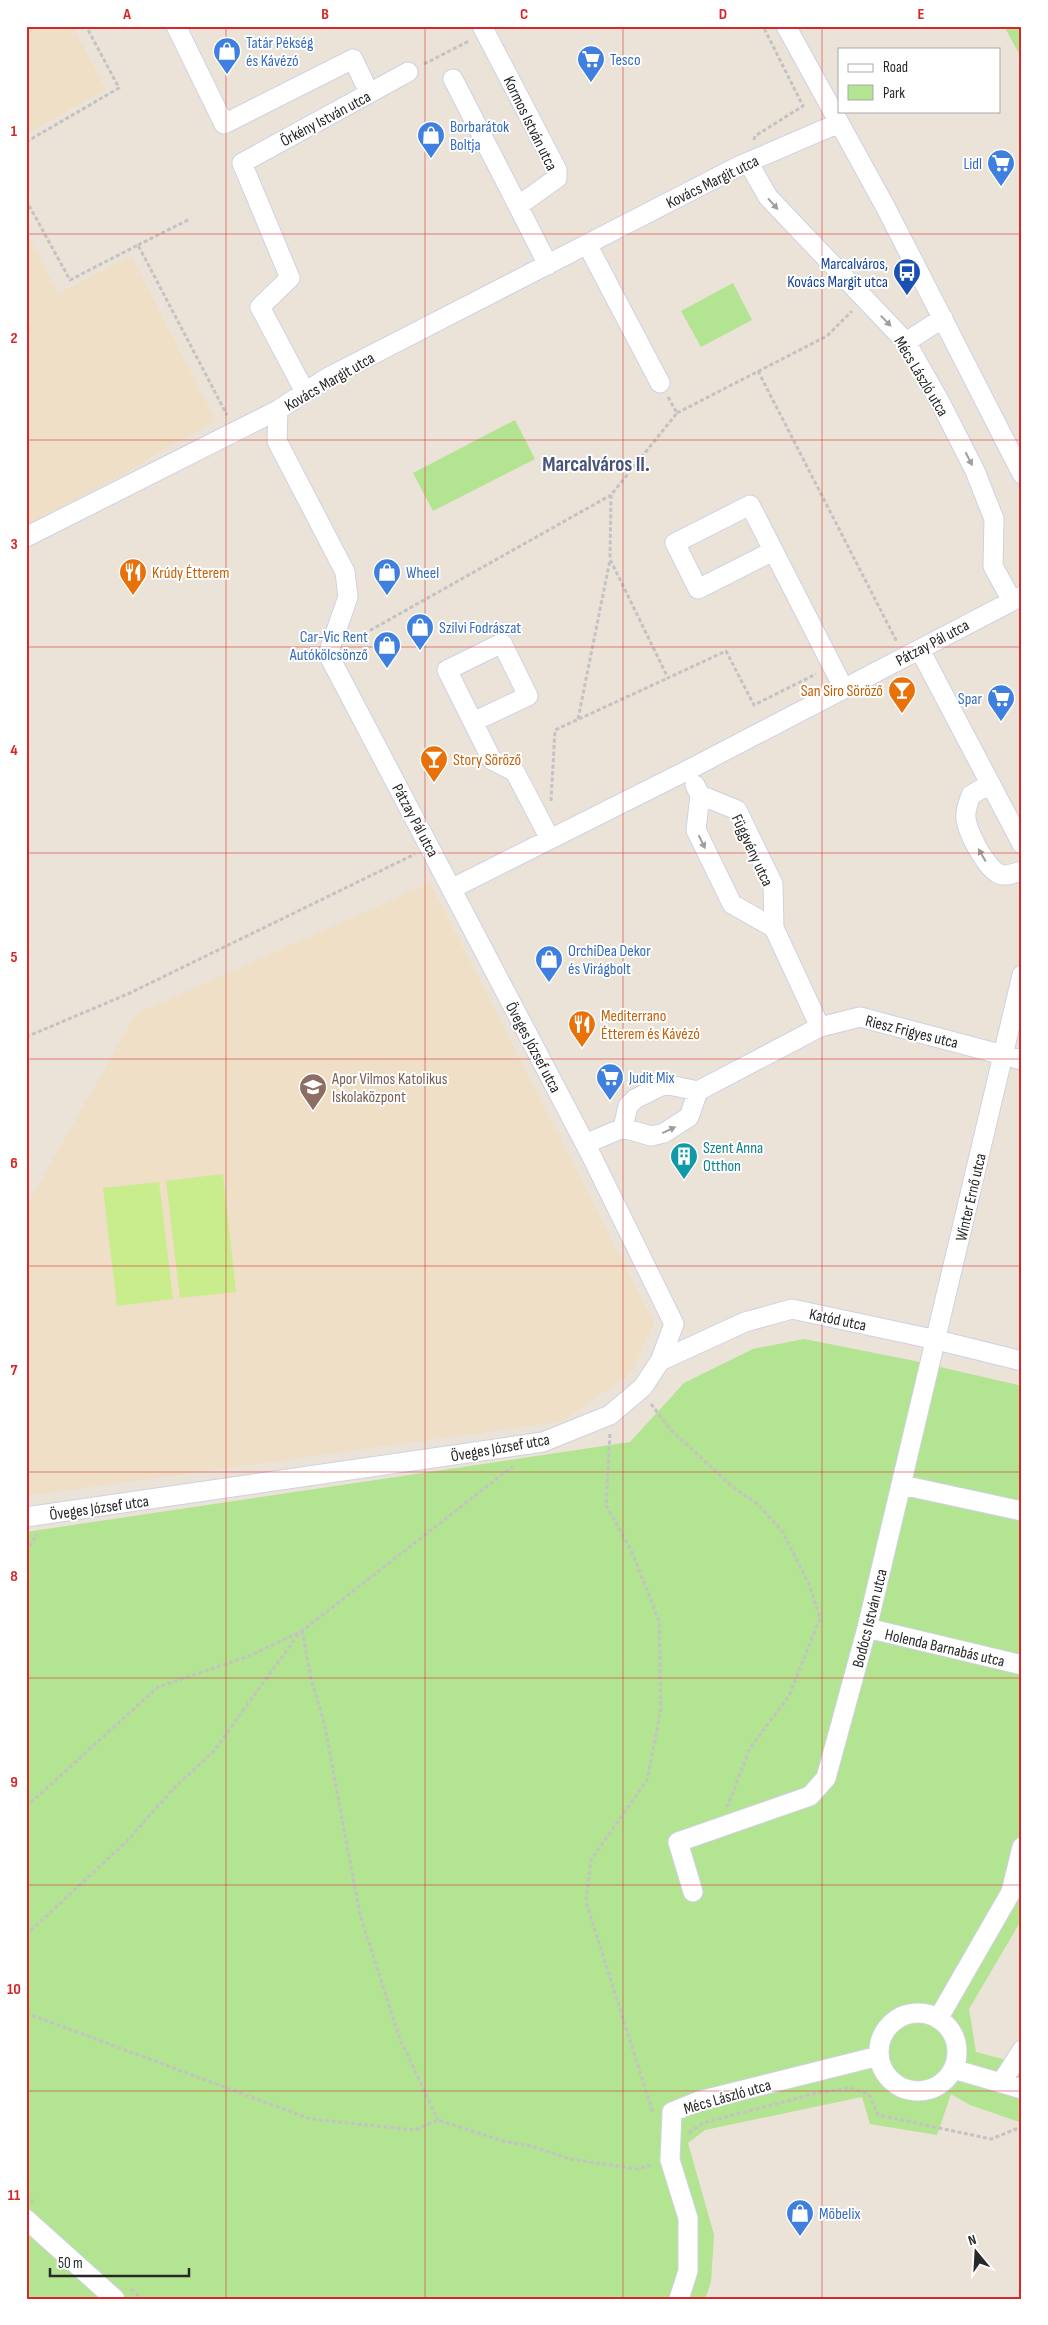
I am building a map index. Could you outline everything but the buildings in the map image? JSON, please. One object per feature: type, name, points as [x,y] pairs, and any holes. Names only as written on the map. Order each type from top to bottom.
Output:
[{"type":"street","name":"Örkény István utca","points":[[176,26],[224,124],[353,59],[364,82]]},
{"type":"street","points":[[786,26],[943,318],[1022,474]]},
{"type":"street","name":"Kormos István utca","points":[[483,29],[556,170],[557,178],[518,206]]},
{"type":"street","name":"Örkény István utca","points":[[305,392],[260,307],[290,278],[242,163],[408,72]]},
{"type":"street","points":[[453,79],[548,264]]},
{"type":"street","name":"Kovács Margit utca","points":[[328,654],[348,597],[345,572],[277,441],[278,410],[305,392],[587,244],[748,162],[839,124]]},
{"type":"street","name":"Mécs László utca","points":[[748,162],[768,197],[906,342],[941,404],[975,471],[994,519],[993,566],[1017,598]]},
{"type":"street","points":[[587,244],[660,383]]},
{"type":"street","points":[[906,342],[943,318]]},
{"type":"street","points":[[26,538],[278,410]]},
{"type":"street","points":[[773,551],[698,589],[675,543],[750,505],[844,689]]},
{"type":"street","name":"Pátzay Pál utca","points":[[328,654],[451,889],[688,770],[1017,598]]},
{"type":"street","points":[[473,722],[528,696],[502,643],[447,670],[473,722],[492,760],[515,772],[550,839]]},
{"type":"street","points":[[912,653],[990,784],[1022,844]]},
{"type":"street","points":[[688,770],[700,795],[696,830],[732,904],[774,928]]},
{"type":"street","points":[[990,784],[971,795],[965,815],[970,833],[987,864],[998,873],[1008,876],[1022,871]]},
{"type":"street","name":"Függvény utca","points":[[700,795],[737,810],[773,884],[774,928],[820,1027]]},
{"type":"street","name":"Öveges József utca","points":[[26,1517],[543,1442],[610,1415],[643,1387],[660,1361],[674,1324],[585,1144],[451,889]]},
{"type":"street","name":"Winter Ernő utca","points":[[937,1340],[1002,1054],[1022,976]]},
{"type":"street","name":"Riesz Frigyes utca","points":[[698,1091],[820,1027],[860,1017],[1022,1060]]},
{"type":"street","points":[[585,1144],[623,1128],[651,1136],[664,1133],[689,1117],[698,1091],[669,1085],[661,1086],[634,1099],[628,1106],[623,1128]]},
{"type":"street","name":"Katód utca","points":[[660,1361],[745,1322],[792,1309],[937,1340],[1022,1361]]},
{"type":"street","name":"Bodócs István utca","points":[[693,1892],[678,1842],[810,1796],[826,1778],[867,1628],[937,1340]]},
{"type":"street","points":[[902,1485],[1022,1511]]},
{"type":"street","name":"Holenda Barnabás utca","points":[[867,1628],[1022,1665]]},
{"type":"street","points":[[938,2019],[1017,1894],[1022,1847]]},
{"type":"street","points":[[912,2014],[929,2015],[938,2019],[946,2025],[955,2042],[957,2051],[953,2069],[942,2082],[926,2090],[908,2090],[893,2083],[887,2076],[879,2056],[880,2044],[885,2031],[894,2022],[912,2014]]},
{"type":"street","points":[[1001,2083],[1022,2050]]},
{"type":"street","name":"Mécs László utca","points":[[679,2299],[688,2271],[688,2218],[670,2160],[672,2112],[699,2101],[879,2056]]},
{"type":"street","points":[[953,2069],[1022,2089]]},
{"type":"street","points":[[26,2219],[115,2299]]},
{"type":"path","points":[[26,142],[119,88],[86,26]]},
{"type":"path","points":[[748,162],[755,136],[803,106],[763,26]]},
{"type":"path","points":[[408,72],[483,29]]},
{"type":"path","points":[[26,200],[70,280],[190,219]]},
{"type":"path","points":[[138,245],[236,432]]},
{"type":"path","points":[[677,414],[827,336],[864,298]]},
{"type":"path","points":[[758,371],[912,653]]},
{"type":"path","points":[[328,654],[611,495]]},
{"type":"path","points":[[578,719],[610,559]]},
{"type":"path","points":[[551,809],[555,730],[668,678]]},
{"type":"path","points":[[26,1038],[130,993],[430,847]]},
{"type":"path","points":[[643,1387],[653,1408],[670,1429],[735,1489],[758,1504],[782,1531],[809,1584],[820,1618],[789,1696],[750,1748],[718,1828]]},
{"type":"path","points":[[610,1415],[606,1505],[632,1552],[659,1621],[661,1709],[647,1780],[590,1860],[586,1902],[654,2116]]},
{"type":"path","points":[[26,1807],[158,1687],[249,1656],[302,1631],[519,1460]]},
{"type":"path","points":[[26,1935],[126,1842],[175,1787],[213,1752],[302,1631]]},
{"type":"path","points":[[302,1631],[311,1679],[324,1722],[360,1915],[400,2039],[438,2120]]},
{"type":"path","points":[[26,2013],[310,2119],[415,2130],[438,2120],[570,2159],[636,2169],[670,2160]]},
{"type":"path","points":[[686,2135],[703,2123],[817,2093],[850,2088],[869,2094],[878,2115],[991,2139],[1016,2129],[1022,2130]]},
{"type":"shaded area","points":[[26,26],[72,26],[106,90],[26,134]]},
{"type":"shaded area","points":[[26,231],[58,294],[131,256],[216,421],[163,449],[129,471],[26,525]]},
{"type":"shaded area","name":"Apor Vilmos Katolikus Iskolaközpont","points":[[430,883],[654,1323],[631,1373],[563,1421],[26,1496],[26,1207],[136,1014]]},
{"type":"green space","points":[[1004,26],[1022,26],[1022,59]]},
{"type":"green space","points":[[733,283],[752,320],[701,347],[681,311]]},
{"type":"green space","points":[[515,420],[535,459],[433,511],[413,473]]},
{"type":"green space","points":[[223,1174],[236,1292],[180,1298],[166,1181]]},
{"type":"green space","points":[[159,1182],[173,1299],[117,1306],[103,1188]]},
{"type":"green space","points":[[804,1339],[910,1360],[1022,1386],[1022,1919],[969,2009],[976,2052],[1022,2064],[1022,2123],[970,2105],[951,2094],[937,2135],[870,2124],[862,2097],[705,2130],[688,2143],[714,2235],[711,2282],[705,2299],[26,2299],[26,1532],[630,1442],[684,1383],[753,1349]]},
{"type":"place","name":"Tatár Pékség és Kávézó","points":[[227,75]]},
{"type":"place","name":"Tesco","points":[[591,83]]},
{"type":"place","name":"Borbarátok Boltja","points":[[431,159]]},
{"type":"place","name":"Lidl","points":[[1001,187]]},
{"type":"place","name":"Marcalváros, Kovács Margit utca","points":[[907,296]]},
{"type":"place","name":"Krúdy Étterem","points":[[133,596]]},
{"type":"place","name":"Wheel","points":[[387,596]]},
{"type":"place","name":"Szilvi Fodrászat","points":[[420,651]]},
{"type":"place","name":"Car-Vic Rent Autókölcsönző","points":[[387,669]]},
{"type":"place","name":"San Siro Söröző","points":[[902,714]]},
{"type":"place","name":"Spar","points":[[1001,722]]},
{"type":"place","name":"Story Söröző","points":[[434,783]]},
{"type":"place","name":"OrchiDea Dekor és Virágbolt","points":[[549,983]]},
{"type":"place","name":"Mediterrano Étterem és Kávézó","points":[[582,1048]]},
{"type":"place","name":"Judit Mix","points":[[610,1101]]},
{"type":"place","name":"Apor Vilmos Katolikus Iskolaközpont","points":[[313,1111]]},
{"type":"place","name":"Szent Anna Otthon","points":[[684,1180]]},
{"type":"place","name":"Möbelix","points":[[800,2237]]},
{"type":"district","name":"Marcalváros II.","points":[[596,464]]}]
